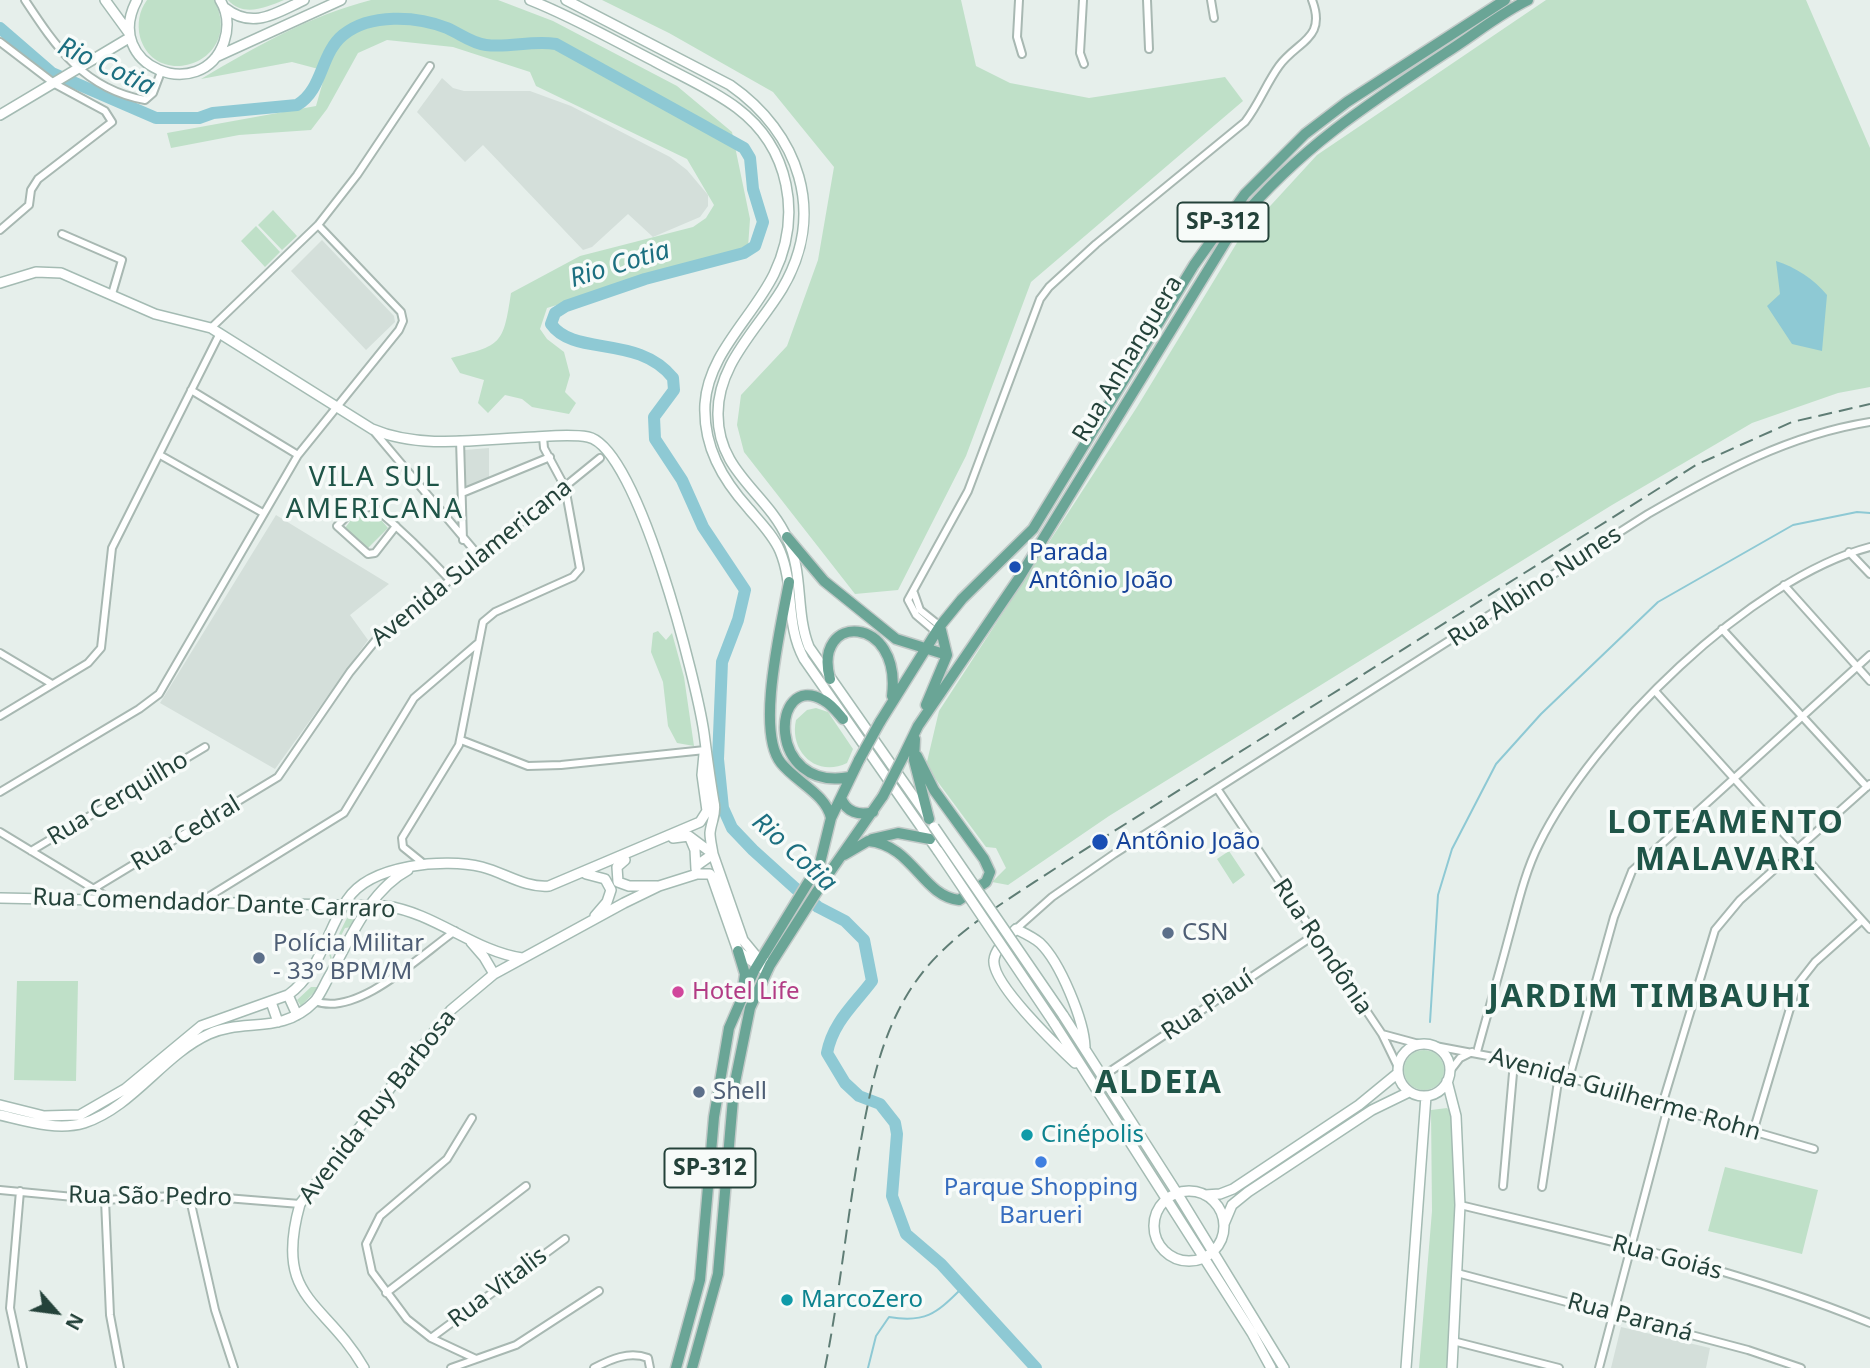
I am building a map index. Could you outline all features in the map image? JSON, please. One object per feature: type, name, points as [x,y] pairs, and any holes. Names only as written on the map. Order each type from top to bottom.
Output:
[{"type":"main road","points":[[105,0],[142,58],[162,72],[184,74],[341,0]]},
{"type":"main road","points":[[0,115],[75,73],[129,35],[132,9],[137,0]]},
{"type":"main road","points":[[223,4],[244,19],[259,20],[304,0]]},
{"type":"main road","points":[[530,0],[597,31],[719,97],[754,122],[774,149],[783,170],[790,210],[783,253],[759,301],[719,360],[710,381],[705,403],[706,424],[714,460],[737,496],[773,538],[789,582],[791,626],[796,643],[843,719],[930,839],[1054,1023],[1202,1259],[1252,1333],[1271,1368]]},
{"type":"main road","points":[[566,0],[730,85],[748,98],[777,129],[797,166],[803,213],[797,253],[782,288],[732,361],[722,383],[718,411],[722,442],[730,461],[824,582],[905,644],[927,647],[947,655]]},
{"type":"main road","name":"Rua Anhanguera","points":[[850,777],[892,699],[938,629],[962,599],[1033,529],[1194,265],[1245,194],[1304,134],[1348,102],[1505,0]]},
{"type":"main road","name":"Rua Anhanguera","points":[[873,813],[918,726],[1019,578],[1214,258],[1251,206],[1290,164],[1347,118],[1528,0]]},
{"type":"main road","points":[[214,58],[226,34],[223,4]]},
{"type":"main road","points":[[0,283],[36,272],[49,271],[155,314],[215,331],[372,429],[396,439],[415,441],[581,437],[598,441],[608,450],[624,477],[646,525],[672,600],[697,703],[715,803],[710,834],[713,854],[743,940],[764,966]]},
{"type":"main road","points":[[787,537],[797,572],[804,634],[830,679],[1063,1015],[1177,1193],[1284,1368]]},
{"type":"main road","points":[[789,582],[776,665],[770,737],[776,756],[783,766],[828,805],[831,818]]},
{"type":"main road","points":[[931,822],[916,770],[914,749],[918,726],[947,655],[938,629]]},
{"type":"main road","points":[[830,679],[827,655],[837,637],[846,633],[866,634],[880,643],[891,660],[894,676],[892,699]]},
{"type":"main road","points":[[843,719],[822,699],[808,696],[800,698],[787,710],[784,719],[785,739],[797,761],[807,770],[826,779],[850,777]]},
{"type":"main road","points":[[869,841],[881,842],[900,851],[937,891],[952,899],[959,900],[986,882],[990,872],[984,859],[934,790],[914,749]]},
{"type":"main road","points":[[0,1105],[44,1116],[80,1115],[124,1089],[201,1026],[288,995],[300,986],[314,968],[350,895],[369,881],[390,871],[420,865],[480,867],[539,887],[561,883],[668,838],[705,819],[708,811],[702,762],[705,750]]},
{"type":"main road","name":"SP-312","points":[[692,1368],[708,1316],[720,1255],[740,1046],[750,1008],[764,966],[795,904],[820,863],[831,818],[850,777]]},
{"type":"main road","points":[[841,798],[846,808],[854,813],[873,813]]},
{"type":"main road","name":"SP-312","points":[[676,1368],[700,1280],[721,1062],[742,995],[873,813]]},
{"type":"main road","points":[[838,859],[869,841],[898,834],[930,839]]},
{"type":"main road","points":[[668,838],[689,836],[713,854]]},
{"type":"main road","points":[[689,836],[696,870],[709,873],[738,951],[745,974],[742,995]]},
{"type":"main road","points":[[644,848],[617,867],[618,882],[629,886],[659,886]]},
{"type":"main road","name":"Avenida Ruy Barbosa","points":[[364,1368],[312,1307],[296,1276],[292,1246],[300,1204],[439,1023],[474,988],[494,974],[589,922],[696,870],[713,854]]},
{"type":"main road","points":[[0,1115],[57,1126],[85,1122],[116,1106],[206,1035],[278,1022],[297,1015],[315,1001],[371,906],[390,880],[420,865]]},
{"type":"main road","points":[[583,874],[605,878],[611,890],[607,902],[589,922]]},
{"type":"main road","name":"Rua Comendador Dante Carraro","points":[[0,898],[371,906],[411,912],[464,936]]},
{"type":"main road","points":[[1084,1047],[1078,1015],[1059,973],[1041,944],[1016,929],[996,952],[996,971],[1031,1017],[1088,1077]]},
{"type":"main road","points":[[464,936],[509,956],[523,958]]},
{"type":"main road","points":[[464,936],[485,957],[494,974]]},
{"type":"main road","points":[[738,951],[764,966]]},
{"type":"main road","points":[[288,995],[297,1015]]},
{"type":"main road","points":[[271,1002],[278,1022]]},
{"type":"main road","points":[[1449,1076],[1436,1093],[1426,1096],[1409,1092],[1399,1080],[1398,1070],[1405,1051],[1419,1044],[1435,1046],[1446,1056],[1454,1101],[1460,1206],[1452,1368]]},
{"type":"main road","points":[[1398,1070],[1359,1105],[1233,1189],[1220,1195],[1205,1195],[1192,1191],[1177,1193],[1165,1200],[1154,1219],[1157,1242],[1166,1253],[1180,1260],[1202,1259],[1213,1252],[1222,1239],[1224,1224],[1232,1205],[1248,1192],[1372,1110],[1409,1092]]},
{"type":"main road","points":[[1436,1093],[1454,1101]]},
{"type":"main road","points":[[1406,1368],[1426,1096]]},
{"type":"main road","points":[[1205,1195],[1217,1204],[1224,1224]]},
{"type":"street","points":[[25,0],[56,49],[75,73],[145,100],[153,93],[162,72]]},
{"type":"street","points":[[1019,0],[1017,37],[1022,54]]},
{"type":"street","points":[[1083,0],[1080,54],[1084,64]]},
{"type":"street","points":[[1147,0],[1149,49]]},
{"type":"street","points":[[1211,0],[1214,18]]},
{"type":"street","points":[[938,629],[915,604],[914,587],[953,522],[972,480],[1040,299],[1049,287],[1096,244],[1245,122],[1256,108],[1279,66],[1307,42],[1312,34],[1317,13],[1312,0]]},
{"type":"street","points":[[0,42],[56,84],[105,111],[112,118],[108,127],[38,179],[31,190],[29,205],[0,230]]},
{"type":"street","points":[[0,716],[88,663],[102,648],[110,555],[191,390],[215,331],[318,225],[341,197],[430,65]]},
{"type":"street","points":[[0,792],[139,709],[159,694],[298,455],[399,330],[401,312],[318,225]]},
{"type":"street","points":[[62,234],[120,257],[122,267],[111,294]]},
{"type":"street","points":[[191,390],[298,455]]},
{"type":"street","name":"Rua Albino Nunes","points":[[1016,929],[1071,883],[1373,688],[1716,475],[1772,448],[1812,434],[1870,422]]},
{"type":"street","points":[[372,429],[479,556]]},
{"type":"street","points":[[420,865],[403,847],[402,838],[461,740],[482,623],[495,612],[573,577],[580,569],[565,487],[543,437]]},
{"type":"street","points":[[460,440],[463,540]]},
{"type":"street","points":[[160,455],[263,513]]},
{"type":"street","points":[[462,494],[550,457]]},
{"type":"street","name":"Avenida Sulamericana","points":[[278,777],[363,654],[449,579],[600,458]]},
{"type":"street","points":[[396,526],[375,553],[368,554],[338,530],[338,523],[358,509],[373,506],[396,526],[449,579]]},
{"type":"street","points":[[1449,1076],[1460,1058],[1475,1052],[1538,846],[1585,773],[1655,691],[1721,629],[1784,585],[1849,552],[1870,547]]},
{"type":"street","points":[[1849,552],[1870,574]]},
{"type":"street","points":[[1784,585],[1870,681]]},
{"type":"street","points":[[1599,1368],[1665,1106],[1715,930],[1740,900],[1868,786],[1721,629]]},
{"type":"street","points":[[199,903],[344,813],[414,698],[477,644]]},
{"type":"street","points":[[0,653],[52,684]]},
{"type":"street","points":[[1569,1079],[1625,884],[1640,862],[1870,655]]},
{"type":"street","points":[[1655,691],[1870,929]]},
{"type":"street","points":[[461,740],[528,766],[705,750]]},
{"type":"street","name":"Rua Cerquilho","points":[[31,851],[205,747]]},
{"type":"street","name":"Rua Cedral","points":[[93,889],[278,777]]},
{"type":"street","name":"Rua Rondônia","points":[[1218,790],[1312,936],[1381,1034],[1398,1070]]},
{"type":"street","points":[[0,832],[114,901]]},
{"type":"street","points":[[1753,1132],[1797,985],[1815,962],[1861,921]]},
{"type":"street","points":[[315,1001],[332,1005],[355,999],[386,982],[455,930]]},
{"type":"street","name":"Rua Piauí","points":[[1103,1076],[1312,936]]},
{"type":"street","name":"Rua Rondônia","points":[[1381,1034],[1419,1044]]},
{"type":"street","name":"Avenida Guilherme Rohn","points":[[1435,1046],[1514,1062],[1814,1149]]},
{"type":"street","points":[[1503,1186],[1514,1062]]},
{"type":"street","points":[[1542,1187],[1559,1075]]},
{"type":"street","points":[[472,1118],[447,1160],[387,1208],[373,1224],[366,1244],[369,1265],[386,1293],[415,1328],[476,1359]]},
{"type":"street","points":[[386,1293],[526,1186]]},
{"type":"street","name":"Rua São Pedro","points":[[0,1190],[105,1200],[189,1195],[300,1204]]},
{"type":"street","points":[[20,1191],[10,1308],[23,1368]]},
{"type":"street","points":[[189,1195],[215,1310],[234,1368]]},
{"type":"street","points":[[105,1200],[110,1315],[121,1368]]},
{"type":"street","name":"Rua Goiás","points":[[1460,1206],[1630,1248],[1796,1294],[1870,1323]]},
{"type":"street","name":"Rua Vitalis","points":[[431,1338],[565,1239]]},
{"type":"street","name":"Rua Paraná","points":[[1457,1273],[1748,1350],[1801,1368]]},
{"type":"street","points":[[451,1368],[524,1341],[599,1292]]},
{"type":"street","points":[[1453,1341],[1559,1368]]},
{"type":"street","points":[[594,1368],[619,1357],[638,1355],[648,1358],[650,1367]]},
{"type":"shaded area","points":[[442,78],[453,88],[464,91],[530,91],[571,106],[670,157],[687,170],[708,195],[708,206],[700,217],[653,237],[628,214],[592,247],[583,250],[483,145],[465,162],[417,112]]},
{"type":"shaded area","points":[[322,240],[394,316],[395,322],[366,350],[291,271]]},
{"type":"shaded area","points":[[489,448],[489,478],[466,488],[465,450]]},
{"type":"shaded area","points":[[276,515],[389,584],[350,615],[368,640],[275,769],[160,703]]},
{"type":"shaded area","points":[[1621,1327],[1710,1348],[1706,1368],[1611,1368]]},
{"type":"green space","points":[[147,0],[214,0],[221,21],[218,39],[209,53],[195,62],[179,66],[163,63],[149,54],[140,37],[139,27],[140,13]]},
{"type":"green space","points":[[228,0],[284,0],[247,10]]},
{"type":"green space","points":[[371,0],[498,0],[553,21],[677,86],[732,132],[750,219],[748,247],[547,308],[540,329],[547,339],[564,352],[570,375],[565,392],[576,403],[569,414],[532,407],[522,399],[505,395],[488,413],[478,403],[484,380],[460,373],[451,358],[481,350],[497,340],[505,323],[511,293],[580,256],[693,227],[706,218],[714,205],[687,159],[536,86],[530,72],[453,47],[387,40],[358,53],[327,109],[311,130],[239,135],[171,148],[167,133],[316,106],[326,71],[292,62],[201,79],[262,44],[304,24]]},
{"type":"green space","points":[[602,0],[961,0],[976,66],[1010,83],[1089,98],[1225,77],[1243,101],[1031,282],[966,456],[898,590],[855,594],[744,452],[737,425],[741,395],[787,346],[818,260],[834,167],[773,92],[669,33]]},
{"type":"green space","points":[[1546,0],[1806,0],[1870,148],[1870,387],[1838,393],[1752,423],[1612,505],[1109,816],[1008,885],[992,882],[1006,868],[996,848],[986,847],[926,766],[939,711],[1137,407],[1238,241],[1317,155]]},
{"type":"green space","points":[[273,210],[297,236],[282,250],[258,225]]},
{"type":"green space","points":[[256,226],[280,252],[265,267],[241,241]]},
{"type":"green space","points":[[375,513],[388,528],[366,550],[345,528],[354,516]]},
{"type":"green space","points":[[658,631],[666,640],[672,633],[684,677],[694,746],[677,743],[668,726],[663,682],[651,652],[653,633]]},
{"type":"green space","points":[[816,708],[828,712],[853,749],[847,763],[825,767],[807,759],[801,751],[795,731],[796,720],[807,710]]},
{"type":"green space","points":[[1229,851],[1245,875],[1233,884],[1217,859]]},
{"type":"green space","points":[[358,915],[352,927],[345,928],[331,955],[333,963],[320,986],[301,1006],[297,1000],[311,987],[318,987],[331,961],[329,954],[348,916]]},
{"type":"green space","points":[[17,981],[78,981],[76,1081],[14,1080]]},
{"type":"green space","points":[[1424,1050],[1432,1051],[1438,1056],[1443,1062],[1443,1078],[1438,1084],[1432,1089],[1424,1090],[1416,1089],[1410,1084],[1405,1078],[1404,1070],[1405,1062],[1410,1056],[1416,1051]]},
{"type":"green space","points":[[1447,1108],[1454,1115],[1459,1215],[1448,1368],[1419,1368],[1432,1211],[1431,1110]]},
{"type":"green space","points":[[1725,1167],[1818,1190],[1802,1254],[1708,1231]]},
{"type":"water","points":[[1776,261],[1804,274],[1827,295],[1822,351],[1792,344],[1767,306],[1780,294]]},
{"type":"waterway","name":"Rio Cotia","points":[[0,28],[52,73],[156,118],[199,118],[213,113],[297,105],[312,90],[335,43],[343,35],[366,23],[380,20],[422,21],[447,28],[486,45],[556,44],[744,148],[750,158],[753,189],[763,222],[755,246],[744,253],[645,279],[566,306],[555,313],[551,324],[561,334],[575,340],[642,356],[659,364],[673,378],[674,390],[654,417],[655,439],[682,480],[703,527],[745,590],[738,620],[722,662],[718,759],[723,808],[732,828],[753,850],[818,907],[845,921],[864,940],[872,981],[839,1023],[827,1053],[845,1083],[859,1096],[880,1104],[895,1123],[897,1134],[892,1196],[906,1234],[941,1264],[1036,1368]]},
{"type":"waterway","points":[[1430,1022],[1438,895],[1452,849],[1496,764],[1541,714],[1658,602],[1793,525],[1857,512],[1870,513]]},
{"type":"waterway","points":[[868,1368],[876,1336],[889,1317],[912,1319],[929,1315],[961,1289]]},
{"type":"railway","points":[[825,1368],[863,1129],[875,1074],[893,1022],[905,998],[921,975],[954,940],[1000,905],[1065,862],[1696,465],[1792,422],[1870,404]]},
{"type":"place","name":"Parada Antônio João","points":[[1015,567]]},
{"type":"place","name":"Antônio João","points":[[1100,842]]},
{"type":"place","name":"CSN","points":[[1168,933]]},
{"type":"place","name":"Polícia Militar - 33º BPM/M","points":[[259,958]]},
{"type":"place","name":"Hotel Life","points":[[678,992]]},
{"type":"place","name":"Shell","points":[[699,1092]]},
{"type":"place","name":"Cinépolis","points":[[1027,1135]]},
{"type":"place","name":"Parque Shopping Barueri","points":[[1041,1162]]},
{"type":"place","name":"MarcoZero","points":[[787,1300]]},
{"type":"district","name":"VILA SUL AMERICANA","points":[[375,494]]},
{"type":"district","name":"LOTEAMENTO MALAVARI","points":[[1726,842]]},
{"type":"district","name":"JARDIM TIMBAUHI","points":[[1650,998]]},
{"type":"district","name":"ALDEIA","points":[[1159,1084]]}]
